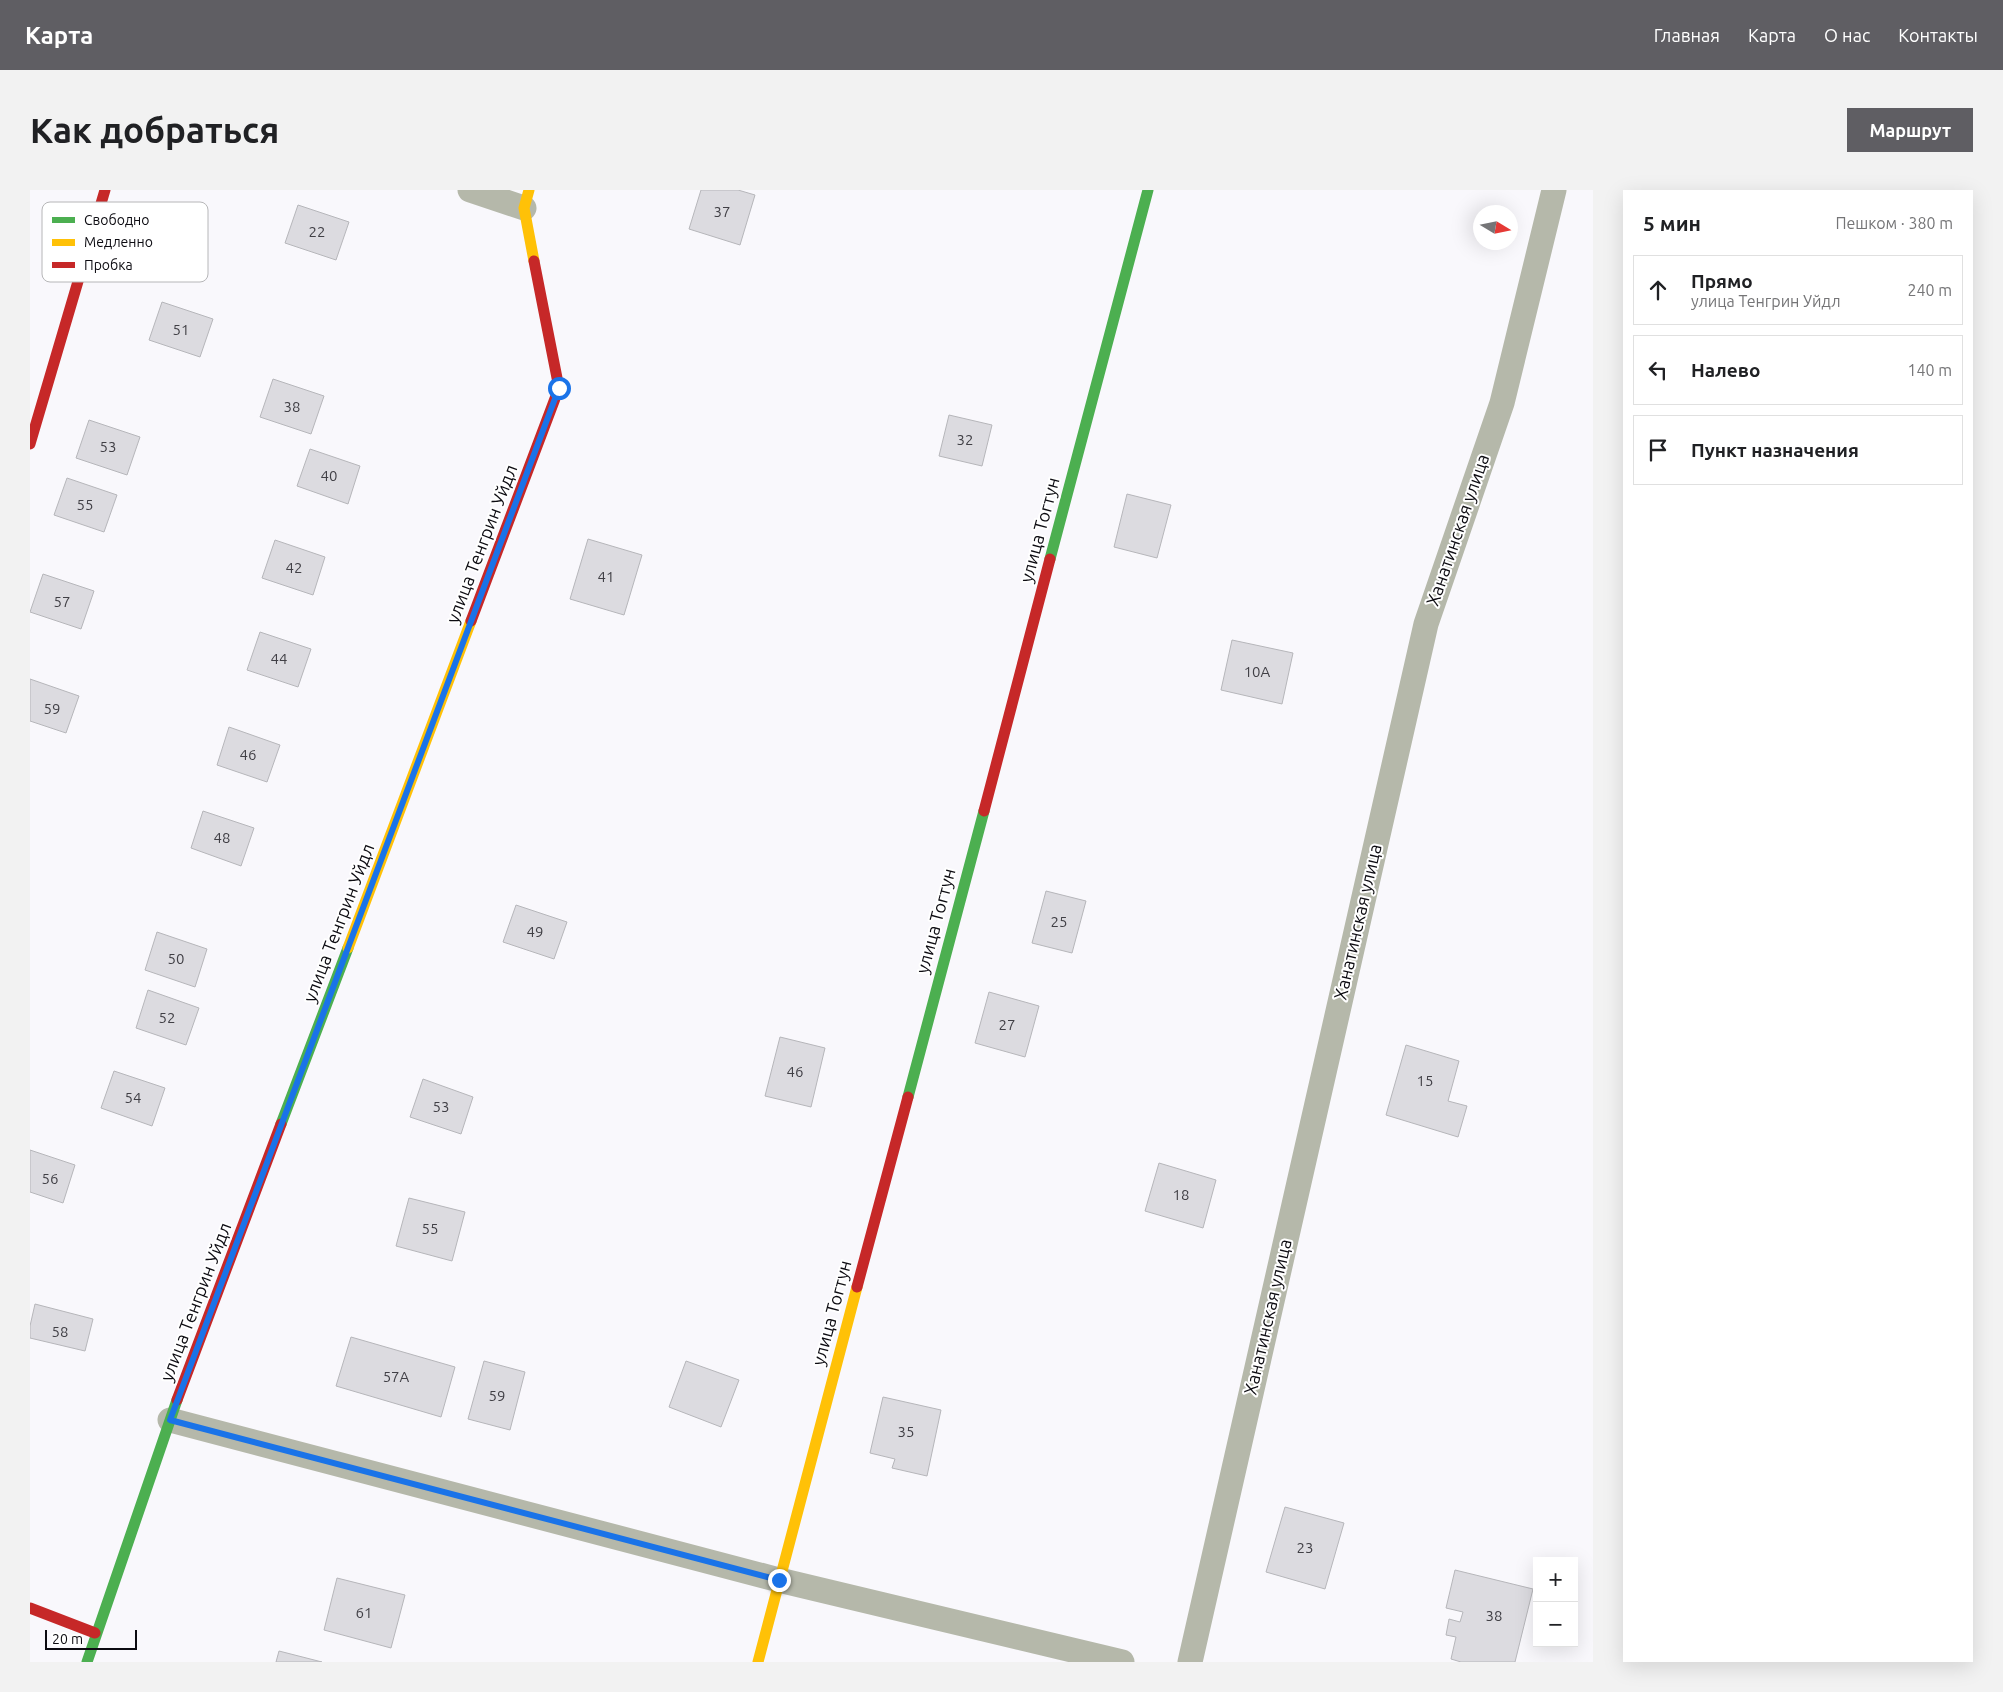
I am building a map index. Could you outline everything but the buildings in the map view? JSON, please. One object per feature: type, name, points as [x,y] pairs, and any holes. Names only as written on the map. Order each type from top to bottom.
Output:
[{"type":"street","points":[[101,202],[105,190]]},
{"type":"street","points":[[470,190],[527,199]]},
{"type":"street","name":"улица Тогтун","points":[[758,1662],[1148,190]]},
{"type":"street","name":"Ханатинская улица","points":[[1190,1662],[1426,624],[1502,403],[1554,190]]},
{"type":"street","name":"улица Тенгрин Уйдл","points":[[87,1662],[95,1633],[170,1420],[559,388],[527,199]]},
{"type":"street","points":[[30,444],[78,282]]},
{"type":"street","points":[[170,1420],[779,1580],[1122,1662]]},
{"type":"street","points":[[30,1608],[95,1633]]},
{"type":"traffic: fast","points":[[1050,559],[1148,190]]},
{"type":"traffic: fast","points":[[908,1097],[984,811]]},
{"type":"traffic: fast","points":[[281,1124],[348,948]]},
{"type":"traffic: fast","points":[[87,1662],[177,1400]]},
{"type":"traffic: slow","points":[[529,190],[524,208],[534,261]]},
{"type":"traffic: slow","points":[[348,948],[471,621]]},
{"type":"traffic: slow","points":[[758,1662],[857,1287]]},
{"type":"traffic: jam","points":[[101,202],[105,190]]},
{"type":"traffic: jam","points":[[471,621],[559,388],[534,261]]},
{"type":"traffic: jam","points":[[30,444],[78,282]]},
{"type":"traffic: jam","points":[[984,811],[1050,559]]},
{"type":"traffic: jam","points":[[857,1287],[908,1097]]},
{"type":"traffic: jam","points":[[177,1400],[281,1124]]},
{"type":"traffic: jam","points":[[30,1608],[95,1633]]},
{"type":"route","points":[[559,388],[170,1420],[779,1580]]}]
